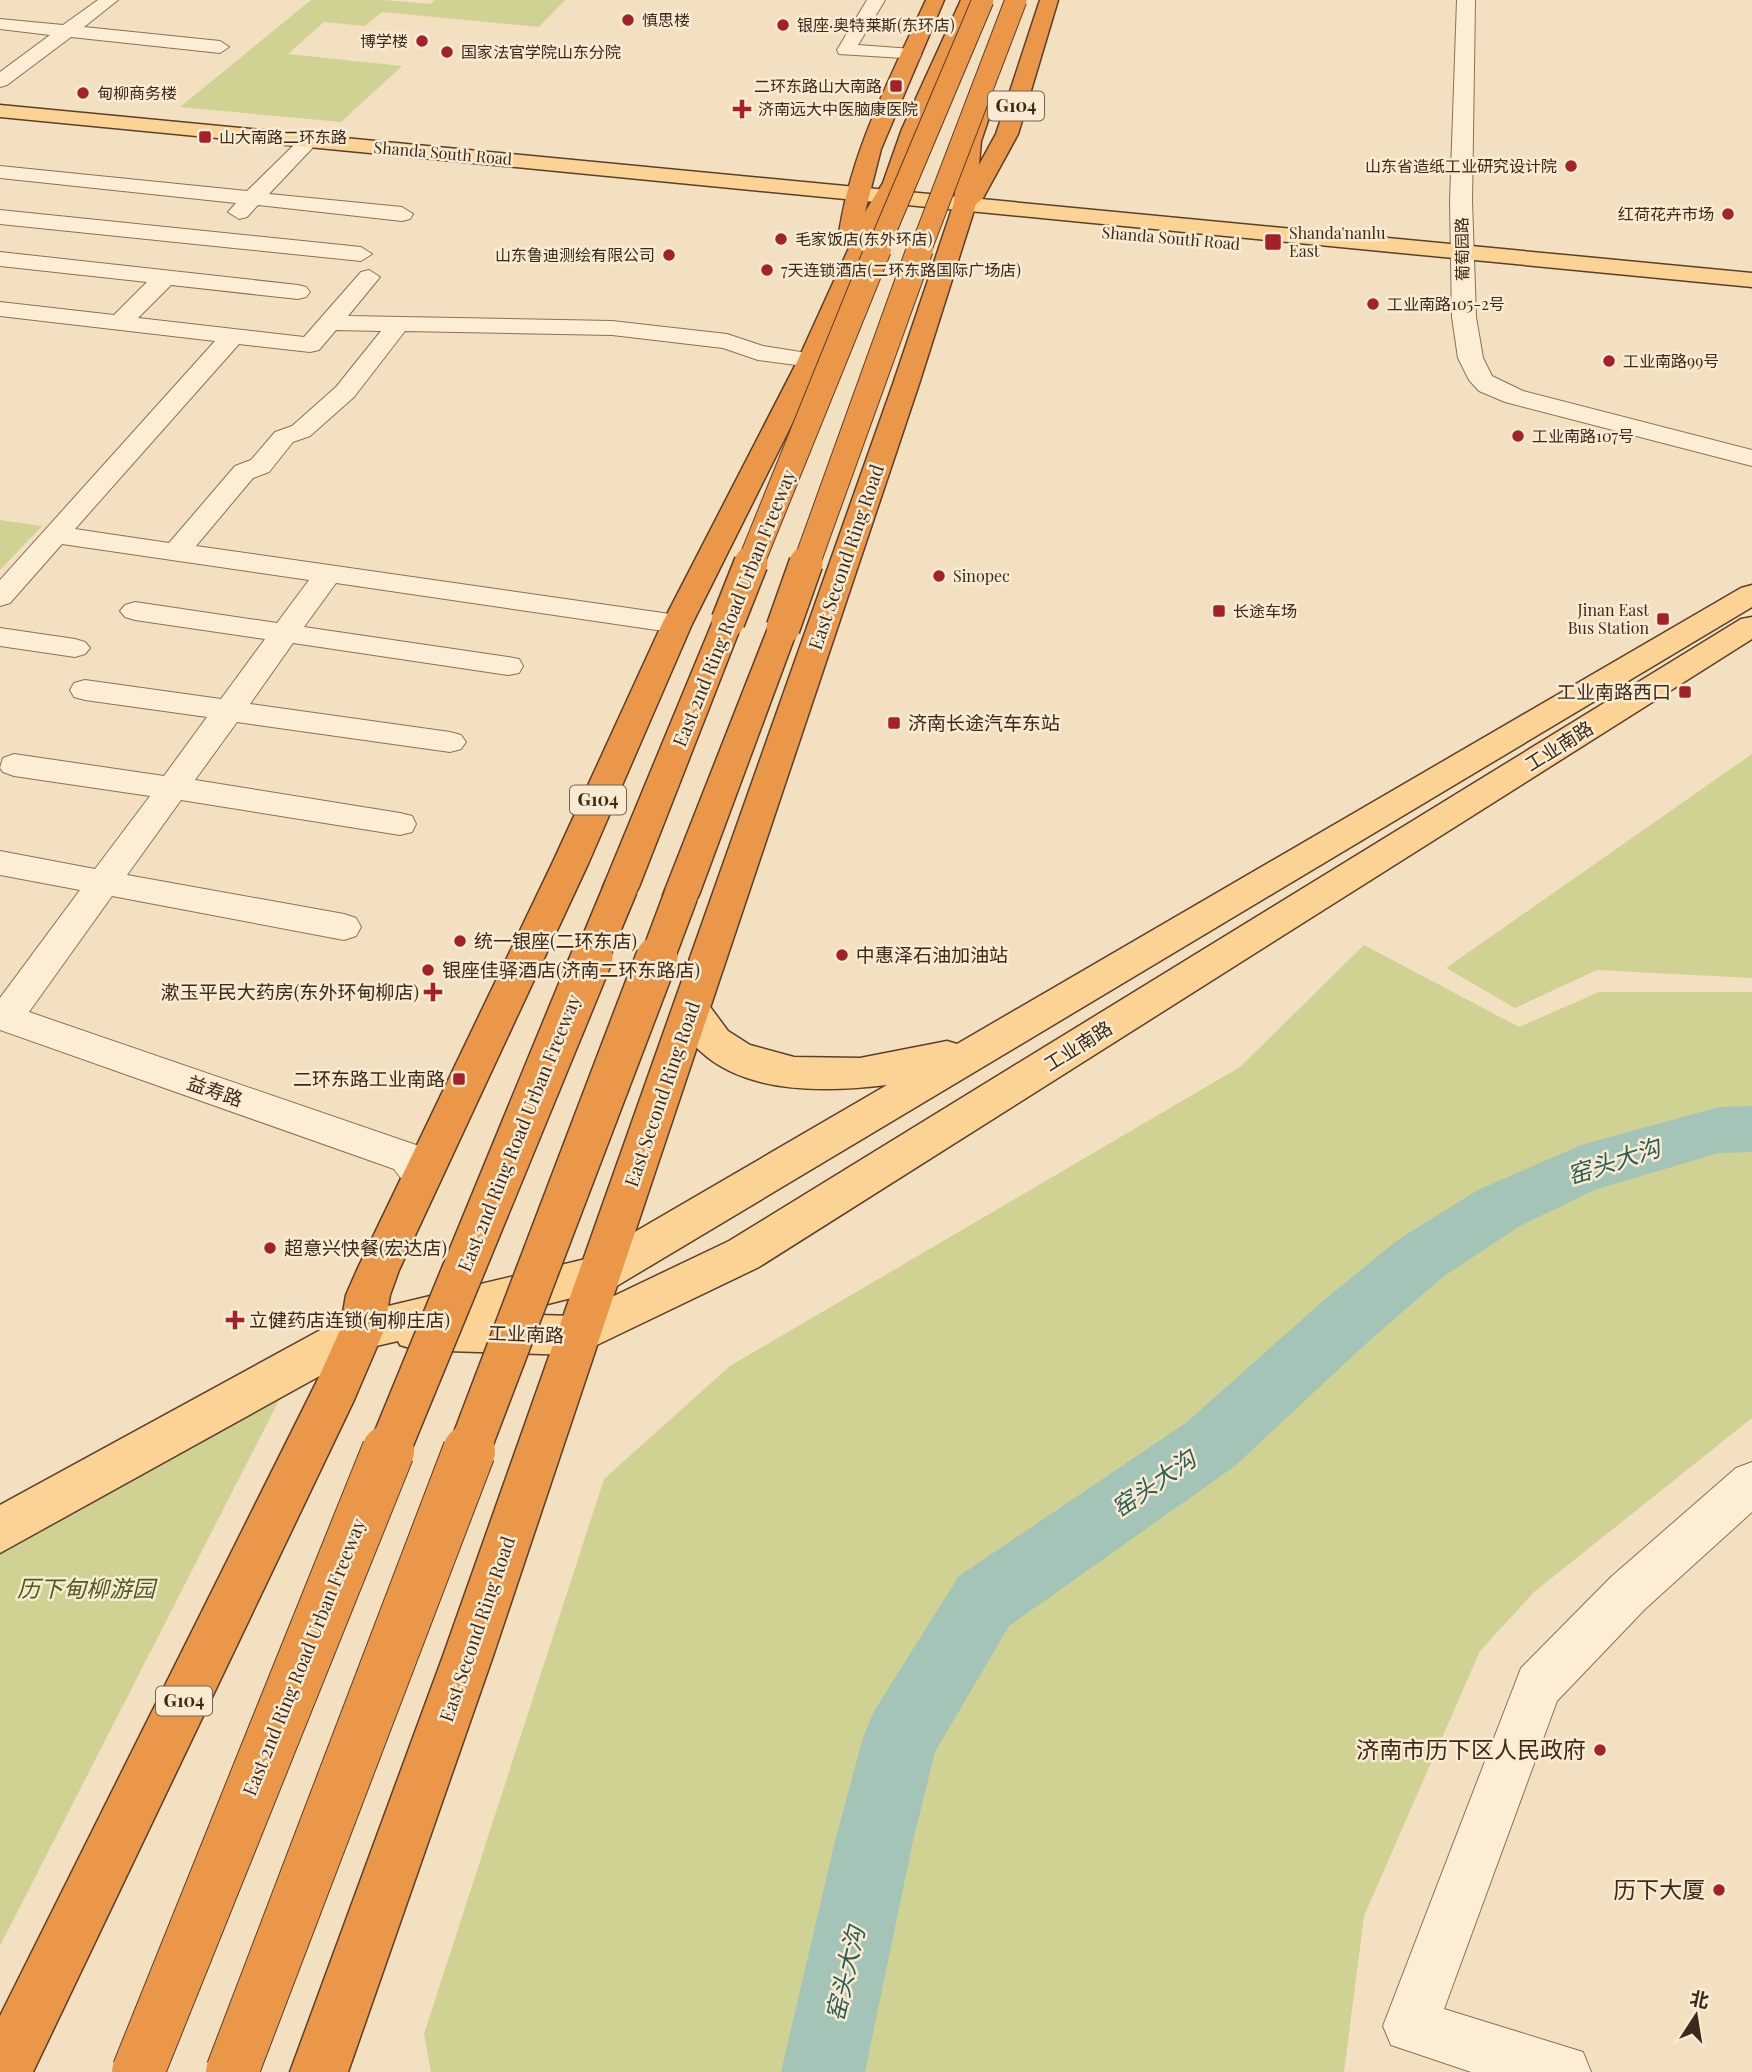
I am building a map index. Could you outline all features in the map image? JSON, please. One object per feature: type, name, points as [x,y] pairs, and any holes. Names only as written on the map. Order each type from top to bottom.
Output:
[{"type":"highway","points":[[903,115],[912,55],[935,0]]},
{"type":"highway","points":[[894,194],[926,74],[959,0]]},
{"type":"highway","points":[[857,193],[879,132],[928,101],[970,0]]},
{"type":"highway","name":"East 2nd Ring Road Urban Freeway","points":[[138,2072],[287,1696],[666,776],[894,194],[983,0]]},
{"type":"highway","points":[[956,206],[1016,0]]},
{"type":"highway","name":"G104","points":[[956,206],[970,141],[1023,0]]},
{"type":"highway","points":[[232,2072],[785,621],[915,263],[956,206],[1007,93],[1040,0]]},
{"type":"highway","name":"East Second Ring Road","points":[[318,2072],[468,1657],[576,1336],[692,1010],[734,877],[906,384],[956,206],[977,191],[1007,134],[1049,0]]},
{"type":"highway","points":[[1006,47],[1041,28]]},
{"type":"highway","points":[[984,103],[1007,134]]},
{"type":"highway","name":"G104","points":[[3,2072],[326,1411],[362,1330],[368,1295],[570,864],[677,624],[811,360],[848,275],[894,194],[903,115]]},
{"type":"highway","name":"G104","points":[[848,275],[851,212],[857,193]]},
{"type":"main road","name":"Shanda South Road","points":[[1,113],[857,193],[894,194],[956,206],[1752,293]]},
{"type":"main road","name":"Shanda South Road","points":[[956,206],[1752,280]]},
{"type":"main road","name":"工业南路","points":[[0,1530],[362,1330],[600,1274],[1752,594]]},
{"type":"main road","name":"工业南路","points":[[362,1330],[576,1336],[744,1254],[1752,626]]},
{"type":"main road","points":[[692,1010],[712,1039],[727,1051],[750,1064],[776,1071],[814,1074],[891,1069],[939,1059],[999,1039]]},
{"type":"street","points":[[0,81],[109,0]]},
{"type":"street","points":[[876,0],[846,50],[912,55]]},
{"type":"street","name":"葡萄园路","points":[[1466,0],[1462,252],[1470,359],[1480,379],[1503,393],[1752,458]]},
{"type":"street","points":[[0,24],[220,47]]},
{"type":"street","points":[[205,247],[309,141]]},
{"type":"street","points":[[0,172],[402,214]]},
{"type":"street","points":[[0,217],[205,247],[361,254]]},
{"type":"street","points":[[0,259],[298,292]]},
{"type":"street","points":[[0,309],[310,345],[369,276]]},
{"type":"street","points":[[120,323],[165,277]]},
{"type":"street","points":[[329,323],[612,328],[727,341],[758,354],[811,360]]},
{"type":"street","points":[[176,552],[244,472],[260,466],[284,438],[301,432],[345,392],[399,324]]},
{"type":"street","points":[[0,597],[232,337]]},
{"type":"street","points":[[58,535],[677,624]]},
{"type":"street","points":[[2,1017],[104,881],[167,787],[230,708],[328,574]]},
{"type":"street","points":[[135,611],[508,666]]},
{"type":"street","points":[[0,637],[75,648]]},
{"type":"street","points":[[85,690],[230,708],[450,742]]},
{"type":"street","points":[[14,765],[400,824]]},
{"type":"street","points":[[0,863],[344,927]]},
{"type":"street","name":"益寿路","points":[[2,1017],[408,1158],[422,1177]]},
{"type":"street","points":[[1563,2072],[1410,2026],[1538,1685],[1628,1593],[1752,1483]]},
{"type":"green space","points":[[311,0],[385,0],[430,4],[435,0],[565,0],[539,27],[382,12],[365,26],[324,22],[288,54],[402,66],[341,122],[180,107]]},
{"type":"green space","points":[[0,520],[42,526],[0,570]]},
{"type":"green space","points":[[1752,754],[1752,978],[1597,970],[1515,1008],[1446,968]]},
{"type":"green space","points":[[1364,945],[1519,1027],[1599,992],[1752,992],[1752,1418],[1534,1592],[1480,1651],[1364,1916],[1344,2072],[431,2072],[424,2034],[604,1479],[730,1366],[1240,1067]]},
{"type":"green space","name":"历下甸柳游园","points":[[296,1367],[0,1946],[0,1539]]},
{"type":"waterway","name":"窑头大沟","points":[[823,2072],[874,1841],[901,1738],[984,1601],[1045,1556],[1211,1444],[1347,1320],[1421,1258],[1499,1208],[1581,1169],[1719,1130],[1752,1129]]},
{"type":"place","name":"慎思楼","points":[[628,20]]},
{"type":"place","name":"银座·奥特莱斯(东环店)","points":[[783,25]]},
{"type":"place","name":"博学楼","points":[[422,41]]},
{"type":"place","name":"国家法官学院山东分院","points":[[447,52]]},
{"type":"place","name":"二环东路山大南路","points":[[896,86]]},
{"type":"place","name":"甸柳商务楼","points":[[83,93]]},
{"type":"place","name":"济南远大中医脑康医院","points":[[742,109]]},
{"type":"place","name":"山大南路二环东路","points":[[205,137]]},
{"type":"place","name":"山东省造纸工业研究设计院","points":[[1571,166]]},
{"type":"place","name":"红荷花卉市场","points":[[1728,214]]},
{"type":"place","name":"毛家饭店(东外环店)","points":[[781,239]]},
{"type":"place","name":"Shanda'nanlu East","points":[[1273,242]]},
{"type":"place","name":"山东鲁迪测绘有限公司","points":[[669,255]]},
{"type":"place","name":"7天连锁酒店(二环东路国际广场店)","points":[[767,270]]},
{"type":"place","name":"工业南路105-2号","points":[[1373,304]]},
{"type":"place","name":"工业南路99号","points":[[1609,361]]},
{"type":"place","name":"工业南路107号","points":[[1518,436]]},
{"type":"place","name":"Sinopec","points":[[939,576]]},
{"type":"place","name":"长途车场","points":[[1219,611]]},
{"type":"place","name":"Jinan East Bus Station","points":[[1663,619]]},
{"type":"place","name":"工业南路西口","points":[[1685,692]]},
{"type":"place","name":"济南长途汽车东站","points":[[894,723]]},
{"type":"place","name":"统一银座(二环东店)","points":[[460,941]]},
{"type":"place","name":"中惠泽石油加油站","points":[[842,955]]},
{"type":"place","name":"银座佳驿酒店(济南二环东路店)","points":[[428,970]]},
{"type":"place","name":"漱玉平民大药房(东外环甸柳店)","points":[[433,992]]},
{"type":"place","name":"二环东路工业南路","points":[[459,1079]]},
{"type":"place","name":"超意兴快餐(宏达店)","points":[[270,1248]]},
{"type":"place","name":"立健药店连锁(甸柳庄店)","points":[[235,1320]]},
{"type":"place","name":"济南市历下区人民政府","points":[[1600,1750]]},
{"type":"place","name":"历下大厦","points":[[1719,1890]]}]
